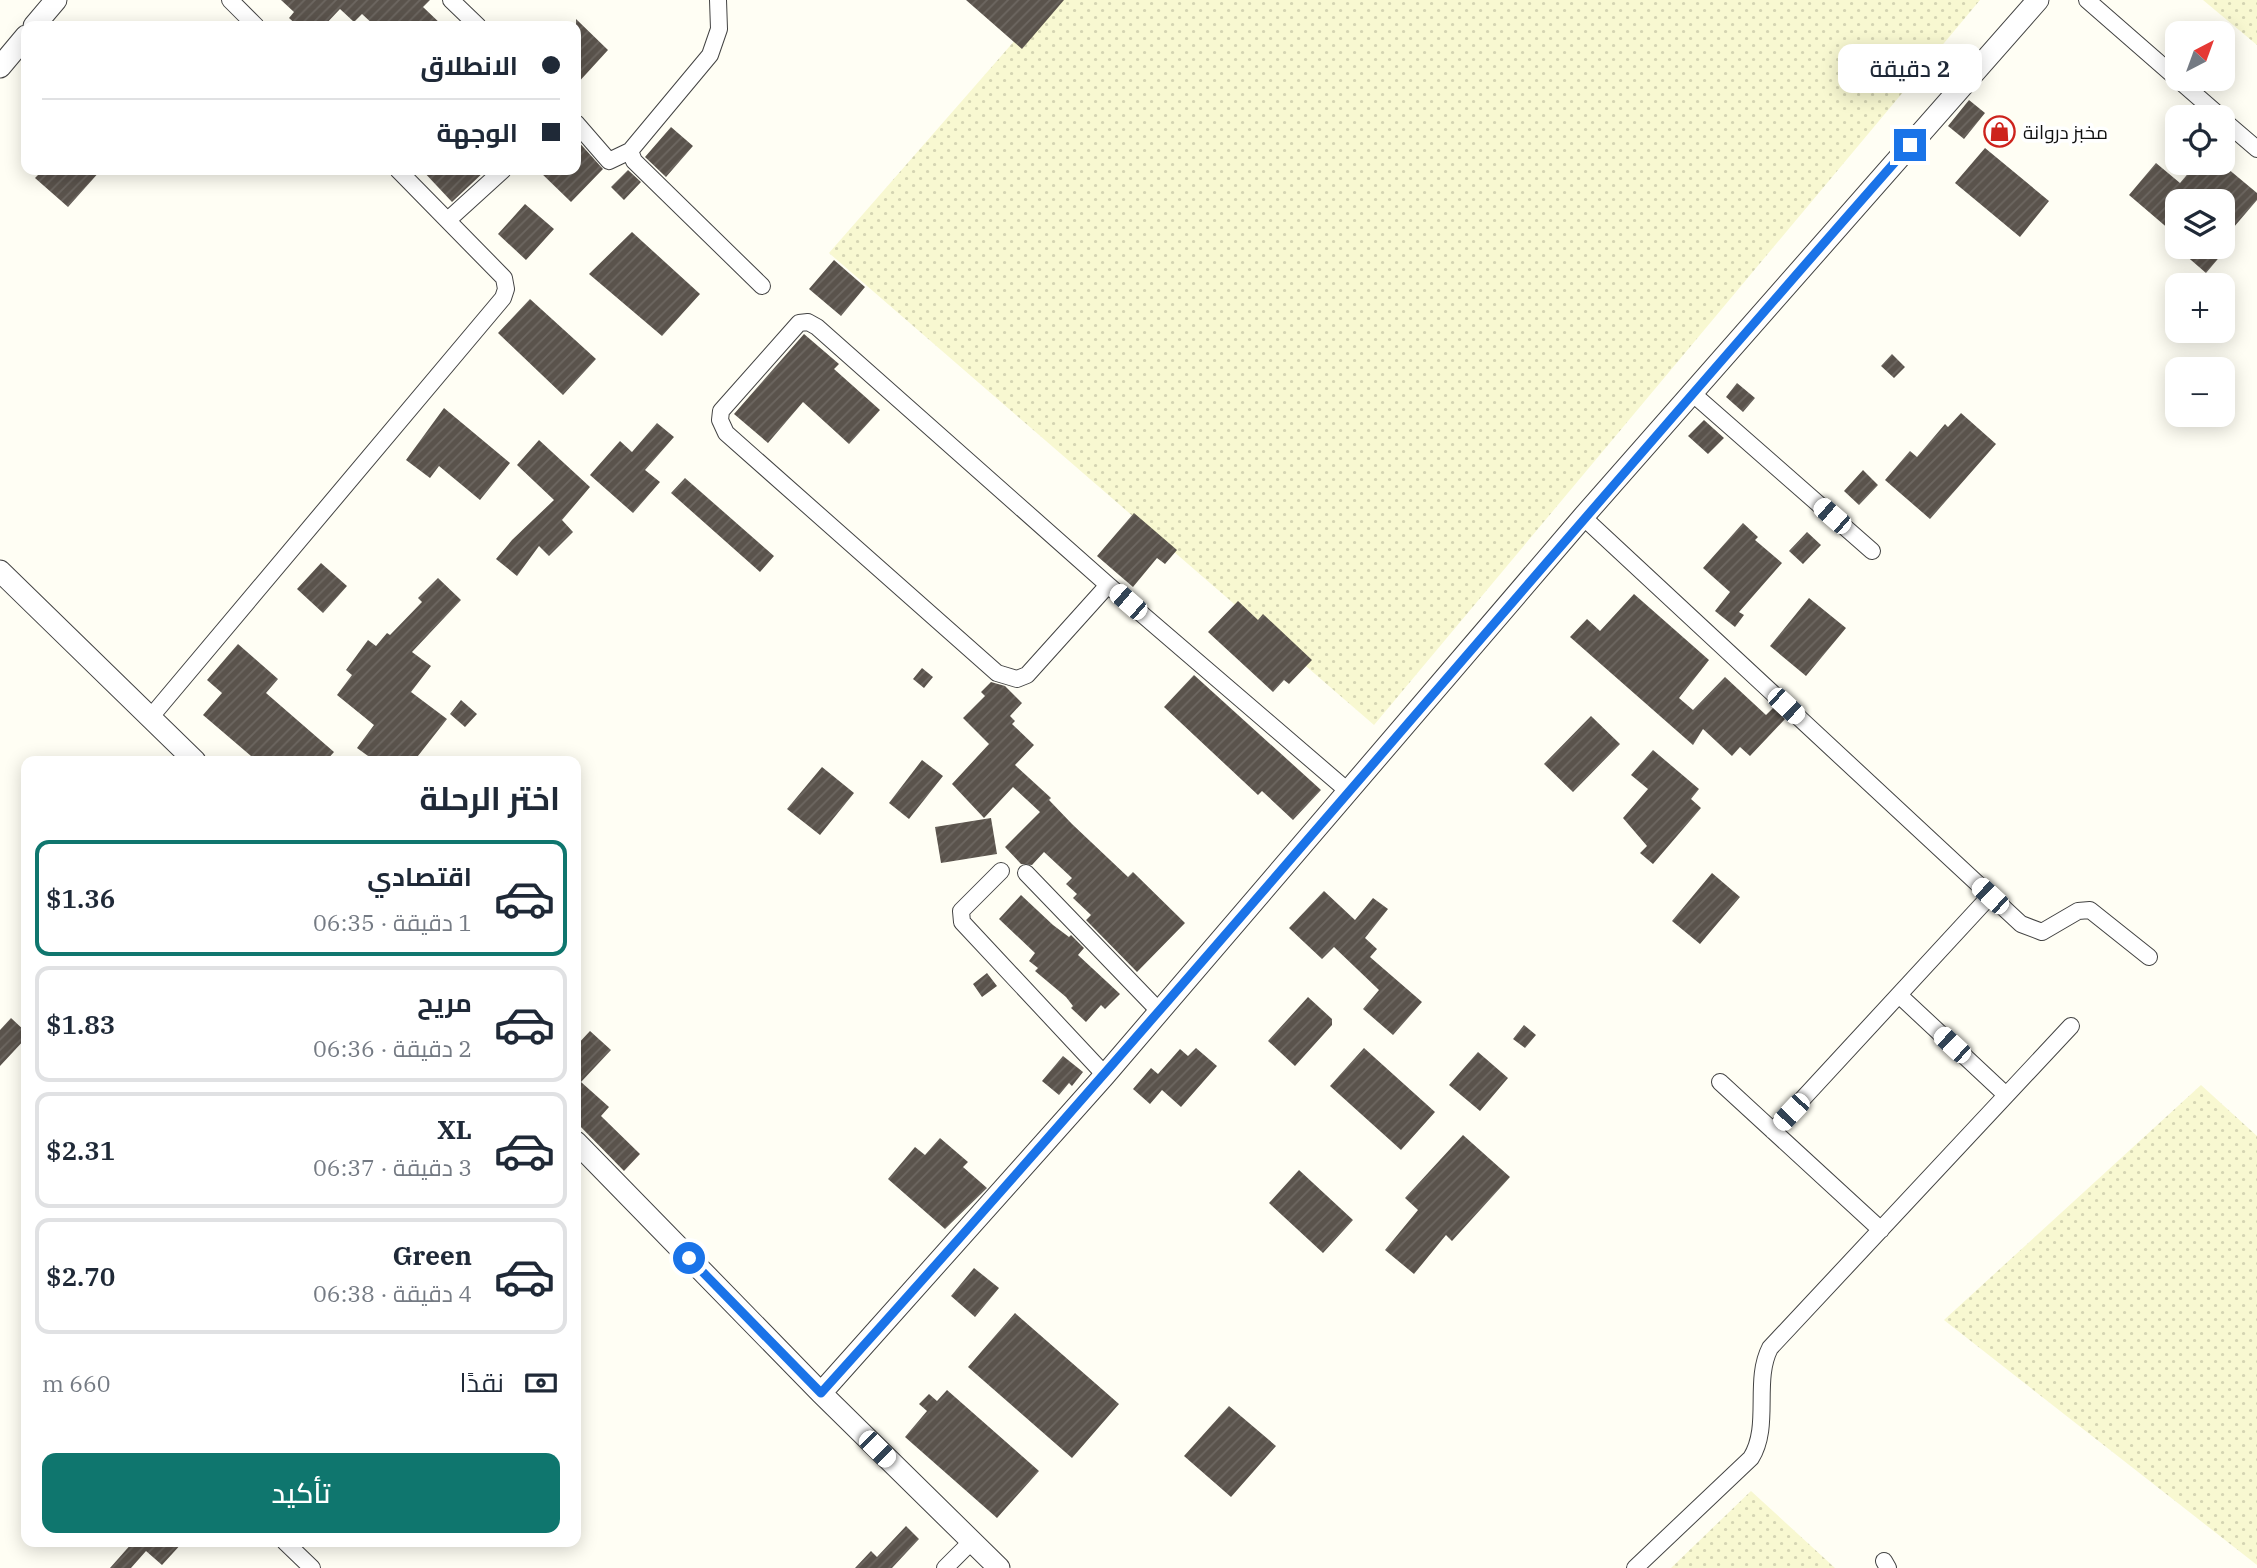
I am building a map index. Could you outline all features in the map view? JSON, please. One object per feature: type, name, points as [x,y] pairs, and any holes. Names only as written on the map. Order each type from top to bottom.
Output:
[{"type":"street","points":[[38,21],[56,0]]},
{"type":"street","points":[[230,0],[251,21]]},
{"type":"street","points":[[451,0],[473,21]]},
{"type":"street","points":[[581,129],[608,161],[630,151],[710,55],[719,29],[718,0]]},
{"type":"street","points":[[821,1393],[1105,1075],[1583,517],[2038,0]]},
{"type":"street","points":[[2087,0],[2207,105]]},
{"type":"street","points":[[0,67],[21,42]]},
{"type":"street","points":[[2235,130],[2257,149]]},
{"type":"street","points":[[630,151],[634,161],[762,286]]},
{"type":"street","points":[[149,719],[503,298],[504,278],[403,175]]},
{"type":"street","points":[[448,220],[498,175]]},
{"type":"street","points":[[1108,585],[1027,675],[1017,679],[997,673],[726,433],[720,420],[721,411],[799,323],[808,322],[1349,792]]},
{"type":"street","points":[[1692,393],[1872,551]]},
{"type":"street","points":[[1583,517],[2021,924],[2037,932],[2081,910],[2096,912],[2149,957]]},
{"type":"street","points":[[0,571],[190,756]]},
{"type":"street","points":[[1001,871],[961,911],[962,922],[1105,1075]]},
{"type":"street","points":[[1026,873],[1160,1012]]},
{"type":"street","points":[[1773,1131],[1990,896]]},
{"type":"street","points":[[1899,995],[2006,1095]]},
{"type":"street","points":[[1635,1568],[1751,1458],[1757,1445],[1763,1372],[1770,1348],[2071,1026]]},
{"type":"street","points":[[1720,1082],[1881,1230]]},
{"type":"street","points":[[581,1147],[821,1393],[999,1568]]},
{"type":"street","points":[[945,1568],[971,1542]]},
{"type":"street","points":[[290,1547],[312,1568]]},
{"type":"green space","points":[[1050,0],[1980,0],[1374,725],[829,253]]},
{"type":"green space","points":[[2203,0],[2257,0],[2257,45],[2235,27],[2235,21],[2228,21]]},
{"type":"green space","points":[[2201,1085],[2257,1136],[2257,1565],[1944,1320]]},
{"type":"green space","points":[[1751,1491],[1835,1568],[1671,1568]]},
{"type":"building","points":[[281,0],[430,0],[423,7],[438,21],[370,21],[362,14],[353,21],[340,9],[329,21],[292,21],[289,18],[294,12]]},
{"type":"building","points":[[966,0],[1064,0],[1022,49]]},
{"type":"building","points":[[581,24],[608,50],[581,80]]},
{"type":"building","points":[[1969,100],[1985,113],[1964,139],[1948,126]]},
{"type":"building","points":[[671,127],[693,146],[666,177],[645,157]]},
{"type":"building","points":[[581,145],[603,169],[571,202],[543,175],[581,175]]},
{"type":"building","points":[[1985,148],[2049,201],[2020,237],[1955,183]]},
{"type":"building","points":[[2156,163],[2165,170],[2165,175],[2170,175],[2180,183],[2187,175],[2235,175],[2257,193],[2257,200],[2235,226],[2235,189],[2165,189],[2165,226],[2129,195]]},
{"type":"building","points":[[628,170],[641,182],[624,200],[611,187]]},
{"type":"building","points":[[38,175],[97,175],[68,207],[35,178]]},
{"type":"building","points":[[427,175],[481,175],[452,202]]},
{"type":"building","points":[[525,204],[554,229],[526,260],[498,234]]},
{"type":"building","points":[[632,232],[700,294],[662,336],[589,274]]},
{"type":"building","points":[[2190,259],[2218,259],[2206,273]]},
{"type":"building","points":[[834,260],[865,287],[841,316],[809,289]]},
{"type":"building","points":[[530,299],[596,359],[563,395],[498,333]]},
{"type":"building","points":[[804,334],[839,364],[834,369],[880,410],[849,444],[803,402],[768,443],[734,414]]},
{"type":"building","points":[[1892,354],[1905,367],[1894,378],[1881,366]]},
{"type":"building","points":[[1737,383],[1755,398],[1743,412],[1726,397]]},
{"type":"building","points":[[444,408],[510,463],[480,500],[439,466],[430,478],[406,460]]},
{"type":"building","points":[[1961,413],[1996,444],[1930,519],[1885,480],[1910,451],[1917,457],[1945,424],[1948,427]]},
{"type":"building","points":[[1704,420],[1724,438],[1708,454],[1688,436]]},
{"type":"building","points":[[657,423],[674,437],[645,470],[660,482],[633,513],[590,475],[620,441],[632,452]]},
{"type":"building","points":[[539,440],[590,487],[562,520],[573,532],[549,556],[539,546],[517,576],[496,559],[554,500],[517,465]]},
{"type":"building","points":[[1863,470],[1878,485],[1859,505],[1844,491]]},
{"type":"building","points":[[685,478],[774,556],[760,572],[671,493]]},
{"type":"building","points":[[1134,513],[1177,550],[1165,564],[1157,558],[1133,587],[1097,556]]},
{"type":"building","points":[[1743,523],[1758,537],[1755,540],[1782,563],[1739,612],[1744,615],[1735,627],[1715,611],[1730,592],[1703,568]]},
{"type":"building","points":[[1807,532],[1821,545],[1803,564],[1789,551]]},
{"type":"building","points":[[321,563],[347,586],[323,613],[297,589]]},
{"type":"building","points":[[438,578],[461,600],[412,652],[431,666],[411,692],[447,719],[418,756],[368,756],[357,748],[374,725],[337,695],[352,675],[346,670],[368,640],[376,646],[387,633],[390,635],[422,602],[418,598]]},
{"type":"building","points":[[1634,594],[1709,660],[1679,698],[1693,710],[1725,677],[1766,715],[1773,708],[1785,719],[1750,756],[1740,747],[1732,756],[1703,729],[1693,745],[1570,637],[1587,619],[1600,631]]},
{"type":"building","points":[[1809,598],[1846,628],[1806,676],[1770,646]]},
{"type":"building","points":[[1238,601],[1258,620],[1263,614],[1312,660],[1289,684],[1284,680],[1273,692],[1208,632]]},
{"type":"building","points":[[238,644],[278,679],[266,693],[334,752],[330,756],[251,756],[203,715],[222,693],[207,680]]},
{"type":"building","points":[[922,668],[933,677],[924,688],[913,679]]},
{"type":"building","points":[[1194,675],[1321,790],[1293,820],[1262,791],[1258,795],[1164,707]]},
{"type":"building","points":[[991,682],[1005,686],[1022,703],[1010,716],[1015,721],[1012,724],[1034,745],[1015,765],[1128,877],[1133,872],[1185,923],[1137,972],[1086,920],[1091,915],[1073,898],[1077,894],[1066,884],[1072,878],[1044,852],[1032,865],[1021,864],[1005,847],[1040,812],[1013,787],[984,818],[952,784],[989,744],[963,718],[985,696],[981,692]]},
{"type":"building","points":[[461,700],[477,714],[465,727],[450,714]]},
{"type":"building","points":[[1591,716],[1620,744],[1573,792],[1544,764]]},
{"type":"building","points":[[1653,750],[1699,789],[1691,799],[1701,808],[1653,864],[1640,853],[1647,846],[1623,818],[1648,789],[1631,775]]},
{"type":"building","points":[[922,760],[943,776],[909,819],[889,803]]},
{"type":"building","points":[[822,767],[854,793],[820,835],[787,809]]},
{"type":"building","points":[[991,818],[997,854],[941,863],[935,827]]},
{"type":"building","points":[[1712,873],[1740,897],[1700,944],[1672,921]]},
{"type":"building","points":[[1324,891],[1355,920],[1373,898],[1388,909],[1365,938],[1377,949],[1370,957],[1422,1002],[1393,1035],[1363,1009],[1379,990],[1334,947],[1322,959],[1289,928]]},
{"type":"building","points":[[1021,895],[1053,925],[1069,937],[1071,935],[1084,948],[1078,955],[1120,994],[1105,1009],[1101,1005],[1086,1022],[1071,1008],[1073,1006],[1066,997],[1035,971],[1038,968],[1029,961],[1035,953],[999,919]]},
{"type":"building","points":[[987,973],[997,986],[982,997],[973,984]]},
{"type":"building","points":[[1308,997],[1332,1019],[1332,1025],[1295,1066],[1268,1041]]},
{"type":"building","points":[[11,1018],[21,1027],[21,1043],[0,1066],[0,1030]]},
{"type":"building","points":[[1524,1025],[1536,1035],[1525,1048],[1513,1039]]},
{"type":"building","points":[[590,1031],[611,1050],[581,1082],[581,1041]]},
{"type":"building","points":[[1196,1048],[1217,1066],[1181,1107],[1162,1090],[1150,1104],[1133,1089],[1151,1068],[1158,1074],[1180,1049],[1188,1056]]},
{"type":"building","points":[[1364,1048],[1435,1112],[1401,1150],[1330,1086]]},
{"type":"building","points":[[1478,1052],[1508,1078],[1480,1111],[1449,1085]]},
{"type":"building","points":[[1063,1056],[1083,1072],[1072,1086],[1069,1083],[1059,1095],[1042,1081]]},
{"type":"building","points":[[581,1082],[609,1107],[601,1116],[640,1154],[624,1171],[581,1127]]},
{"type":"building","points":[[1463,1135],[1510,1177],[1452,1241],[1446,1235],[1414,1274],[1385,1250],[1418,1210],[1405,1198]]},
{"type":"building","points":[[940,1138],[968,1162],[963,1167],[987,1188],[945,1229],[888,1179],[915,1147],[925,1155]]},
{"type":"building","points":[[1299,1170],[1353,1220],[1323,1253],[1269,1203]]},
{"type":"building","points":[[974,1268],[999,1288],[975,1317],[951,1296]]},
{"type":"building","points":[[1015,1313],[1119,1404],[1072,1458],[968,1367]]},
{"type":"building","points":[[947,1390],[1039,1471],[997,1518],[905,1437],[927,1411],[919,1404],[929,1394],[937,1401]]},
{"type":"building","points":[[1229,1406],[1276,1446],[1231,1497],[1184,1456]]},
{"type":"building","points":[[906,1526],[919,1539],[892,1568],[855,1568],[871,1551],[877,1557]]},
{"type":"building","points":[[129,1547],[178,1547],[162,1565],[146,1551],[131,1568],[110,1568]]},
{"type":"place","name":"مخبز دروانة","points":[[2000,132]]},
{"type":"route","points":[[689,1258],[821,1393],[1105,1075],[1583,517],[1910,145]]}]
